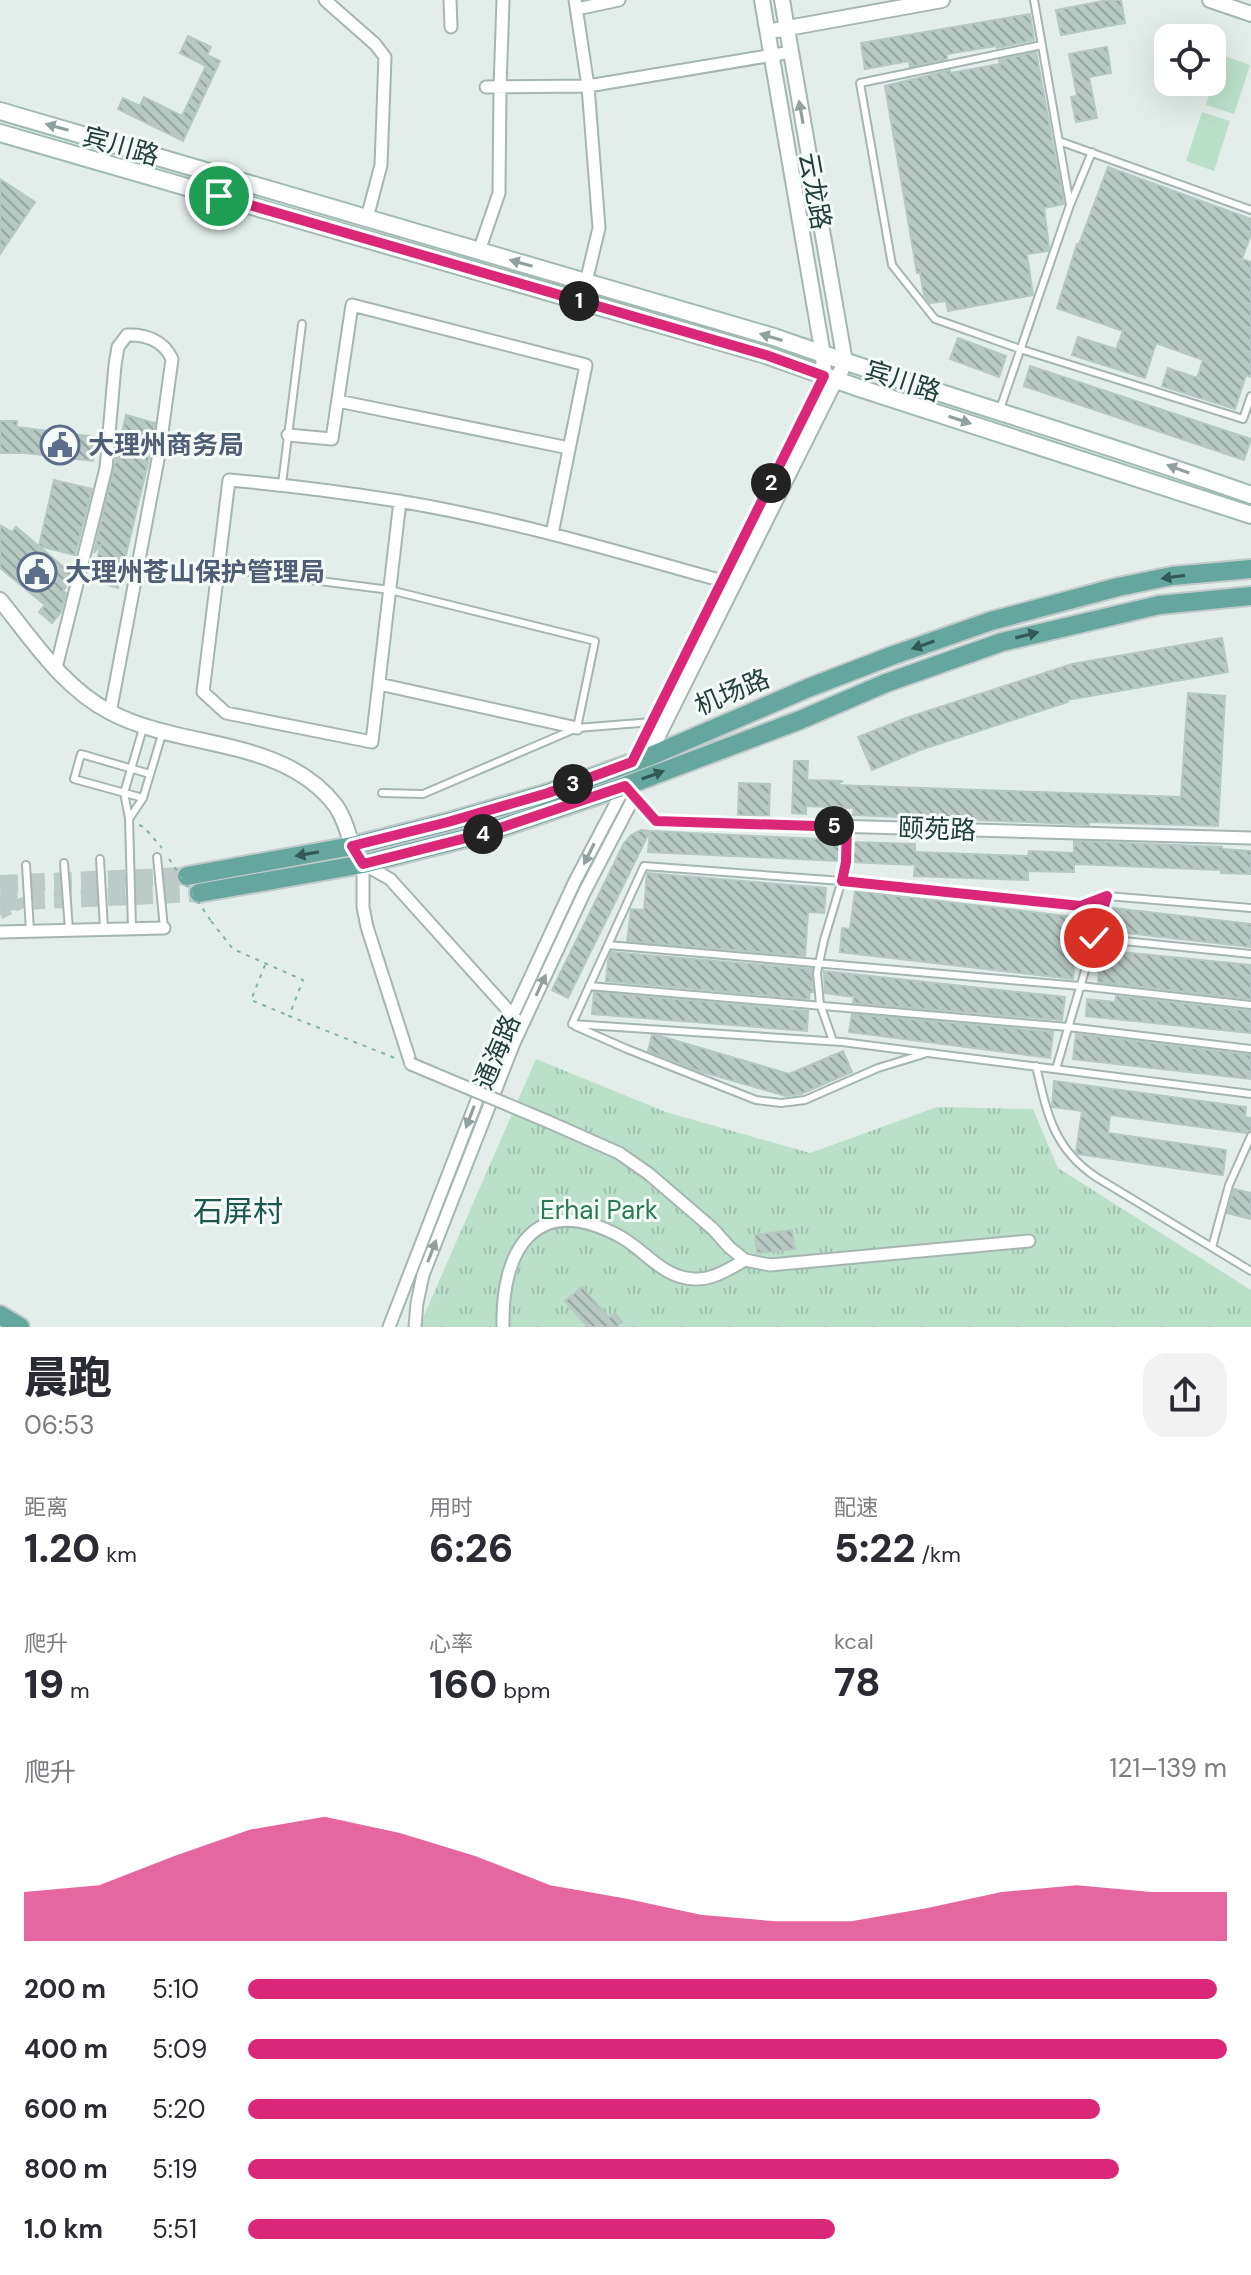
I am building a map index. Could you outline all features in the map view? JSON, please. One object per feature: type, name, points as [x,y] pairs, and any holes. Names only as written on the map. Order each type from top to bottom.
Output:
[{"type":"main road","name":"宾川路","points":[[0,111],[774,337],[1251,495]]},
{"type":"main road","name":"宾川路","points":[[0,133],[766,355],[1251,515]]},
{"type":"main road","name":"机场路","points":[[187,876],[352,846],[548,793],[641,759],[808,688],[991,621],[1172,576],[1251,569]]},
{"type":"main road","name":"机场路","points":[[199,893],[363,864],[482,834],[629,791],[886,683],[1002,642],[1159,605],[1251,596]]},
{"type":"main road","points":[[0,1315],[20,1327]]},
{"type":"street","points":[[325,0],[375,44],[385,57],[381,165],[367,218]]},
{"type":"street","points":[[450,0],[451,27]]},
{"type":"street","points":[[479,251],[499,193],[503,0]]},
{"type":"street","points":[[586,282],[599,228],[588,86],[576,5],[619,0]]},
{"type":"street","name":"云龙路","points":[[762,0],[823,355],[830,378]]},
{"type":"street","name":"云龙路","points":[[782,0],[845,362]]},
{"type":"street","points":[[767,32],[942,0]]},
{"type":"street","points":[[1210,0],[1251,14]]},
{"type":"street","points":[[486,87],[588,86],[791,52]]},
{"type":"street","points":[[288,435],[332,439],[352,305],[586,365],[552,534]]},
{"type":"street","points":[[56,668],[106,468],[118,347],[127,335],[139,334],[167,349],[172,359],[159,454],[110,713]]},
{"type":"street","points":[[641,759],[652,722],[723,581],[830,378],[845,362]]},
{"type":"street","points":[[641,759],[830,378]]},
{"type":"street","points":[[338,401],[569,448]]},
{"type":"street","points":[[400,501],[372,742],[226,713],[203,692],[229,480],[282,484],[400,501],[552,534],[723,581]]},
{"type":"street","points":[[0,600],[79,692],[110,713],[282,764],[315,784],[337,808],[363,864],[390,879],[522,1026]]},
{"type":"street","points":[[379,684],[577,728]]},
{"type":"street","name":"颐苑路","points":[[629,791],[656,821],[1251,838]]},
{"type":"street","name":"通海路","points":[[389,1327],[512,1015],[575,881],[629,791]]},
{"type":"street","name":"通海路","points":[[415,1327],[423,1275],[488,1107],[629,791]]},
{"type":"street","points":[[363,864],[363,907],[367,927],[411,1064],[619,1153],[649,1174],[745,1260],[770,1265],[1029,1241]]},
{"type":"street","points":[[0,932],[164,928]]},
{"type":"street","points":[[503,1327],[504,1288],[513,1259],[527,1237],[546,1224],[570,1220],[604,1229],[624,1239],[663,1269],[693,1279],[722,1273],[745,1260]]},
{"type":"lane","points":[[1034,0],[1070,205]]},
{"type":"lane","points":[[1042,45],[860,83],[892,265],[935,319],[1243,419],[1251,396]]},
{"type":"lane","points":[[1059,141],[1251,210]]},
{"type":"lane","points":[[999,412],[1070,205],[1092,152]]},
{"type":"lane","points":[[282,484],[302,324]]},
{"type":"lane","points":[[218,568],[390,590],[595,641],[577,728]]},
{"type":"lane","points":[[382,793],[423,794],[577,728],[652,722]]},
{"type":"lane","points":[[132,928],[129,819],[124,793],[144,725]]},
{"type":"lane","points":[[129,819],[143,798],[163,731]]},
{"type":"lane","points":[[143,798],[74,779],[81,754],[150,774]]},
{"type":"lane","points":[[833,1041],[821,1006],[817,980],[846,862],[847,827]]},
{"type":"lane","points":[[157,857],[164,928]]},
{"type":"lane","points":[[100,859],[104,929]]},
{"type":"lane","points":[[64,863],[69,930]]},
{"type":"lane","points":[[26,865],[30,931]]},
{"type":"lane","points":[[572,1024],[644,866],[842,881],[1081,906],[1107,896],[1251,908]]},
{"type":"lane","points":[[1056,1069],[1107,896]]},
{"type":"lane","points":[[1094,938],[1251,954]]},
{"type":"lane","points":[[608,945],[1080,986],[1251,1005]]},
{"type":"lane","points":[[589,986],[1068,1027],[1251,1049]]},
{"type":"lane","points":[[572,1024],[833,1041],[1251,1094]]},
{"type":"lane","points":[[572,1024],[756,1100],[781,1103],[805,1100],[878,1068],[926,1053]]},
{"type":"lane","points":[[1036,1066],[1050,1123],[1073,1158],[1096,1177],[1251,1271]]},
{"type":"lane","points":[[1212,1247],[1229,1185],[1251,1136]]},
{"type":"path","points":[[129,819],[144,827],[160,845],[233,949],[303,980],[289,1016]]},
{"type":"path","points":[[266,964],[251,1000],[411,1064]]},
{"type":"green space","points":[[1226,56],[1250,65],[1234,114],[1206,105],[1209,96],[1226,96]]},
{"type":"green space","points":[[1202,112],[1230,121],[1214,171],[1186,161]]},
{"type":"green space","name":"Erhai Park","points":[[536,1059],[666,1112],[810,1153],[937,1107],[1033,1109],[1058,1168],[1251,1290],[1251,1327],[419,1327]]},
{"type":"building","points":[[1121,0],[1125,23],[1061,35],[1056,10]]},
{"type":"building","points":[[1030,14],[1034,40],[947,54],[947,59],[910,67],[909,61],[865,69],[861,43]]},
{"type":"building","points":[[188,36],[211,47],[207,55],[220,61],[183,141],[118,109],[123,98],[140,106],[144,97],[182,116],[206,66],[180,53]]},
{"type":"building","points":[[1107,47],[1111,73],[1089,77],[1097,118],[1076,122],[1071,97],[1077,96],[1069,54]]},
{"type":"building","points":[[1036,52],[1064,204],[1044,208],[1048,251],[1027,254],[1033,295],[948,311],[946,301],[930,303],[924,295],[920,272],[917,273],[885,86],[950,70],[950,73],[1000,64],[999,60]]},
{"type":"building","points":[[1108,167],[1251,219],[1251,234],[1242,259],[1251,262],[1251,377],[1246,375],[1235,409],[1162,386],[1168,368],[1197,378],[1203,360],[1156,343],[1145,378],[1072,355],[1078,337],[1116,349],[1123,331],[1057,308],[1077,244]]},
{"type":"building","points":[[0,179],[35,202],[0,254]]},
{"type":"building","points":[[958,338],[1006,356],[999,377],[950,359]]},
{"type":"building","points":[[1030,366],[1251,439],[1244,460],[1024,386]]},
{"type":"building","points":[[126,415],[155,423],[118,588],[91,580],[101,544],[94,553]]},
{"type":"building","name":"大理州商务局","points":[[0,421],[17,421],[17,427],[96,437],[93,461],[0,453]]},
{"type":"building","points":[[54,480],[92,489],[75,555],[39,546]]},
{"type":"building","name":"大理州苍山保护管理局","points":[[0,525],[12,532],[16,527],[71,573],[63,591],[66,593],[61,612],[52,623],[39,612],[45,605],[0,568]]},
{"type":"building","points":[[1222,638],[1228,672],[1067,700],[920,750],[872,770],[858,737],[906,718],[1072,664]]},
{"type":"building","points":[[1188,693],[1225,696],[1218,826],[1089,822],[1089,825],[853,815],[854,808],[806,806],[806,814],[792,813],[794,761],[808,761],[807,780],[843,781],[835,785],[1181,797]]},
{"type":"building","points":[[739,783],[770,784],[769,816],[738,815]]},
{"type":"building","points":[[641,830],[650,831],[568,998],[552,990],[624,843]]},
{"type":"building","points":[[650,831],[840,840],[839,861],[648,852]]},
{"type":"building","points":[[1074,841],[1251,851],[1251,874],[1074,864],[1074,872],[1028,871],[1028,880],[914,876],[915,865],[851,862],[852,842],[915,844],[915,852],[1028,856],[1029,851],[1074,853]]},
{"type":"building","points":[[647,873],[826,888],[824,913],[808,912],[805,956],[627,941],[631,909],[644,910]]},
{"type":"building","points":[[855,891],[1091,919],[1089,935],[1086,945],[1077,944],[1073,979],[840,952],[842,928],[850,929]]},
{"type":"building","points":[[1113,908],[1251,924],[1251,947],[1110,931]]},
{"type":"building","points":[[1101,950],[1251,965],[1251,999],[1098,982]]},
{"type":"building","points":[[611,952],[812,969],[813,992],[810,992],[809,999],[606,981]]},
{"type":"building","points":[[824,971],[1065,997],[1062,1020],[853,1003],[854,997],[825,993]]},
{"type":"building","points":[[594,992],[808,1011],[807,1031],[592,1014]]},
{"type":"building","points":[[1116,996],[1251,1011],[1251,1033],[1086,1016],[1087,999],[1115,1002]]},
{"type":"building","points":[[852,1014],[1053,1032],[1050,1058],[849,1032]]},
{"type":"building","points":[[1076,1034],[1251,1055],[1251,1079],[1073,1059]]},
{"type":"building","points":[[652,1035],[789,1074],[843,1051],[852,1072],[801,1094],[786,1096],[699,1071],[648,1051]]},
{"type":"building","points":[[1054,1081],[1246,1107],[1245,1117],[1251,1118],[1251,1130],[1246,1133],[1110,1115],[1108,1133],[1226,1150],[1223,1175],[1078,1154],[1082,1111],[1052,1107]]},
{"type":"building","points":[[1234,1189],[1251,1193],[1251,1219],[1227,1213]]},
{"type":"building","points":[[792,1230],[795,1249],[757,1253],[755,1235]]},
{"type":"building","points":[[582,1287],[609,1318],[615,1313],[622,1322],[617,1327],[588,1327],[565,1301]]},
{"type":"tunnel","points":[[0,884],[187,876]]},
{"type":"tunnel","points":[[0,902],[199,893]]},
{"type":"tunnel","points":[[0,914],[28,900]]},
{"type":"place","name":"大理州商务局","points":[[60,445]]},
{"type":"place","name":"大理州苍山保护管理局","points":[[37,572]]},
{"type":"district","name":"石屏村","points":[[238,1212]]},
{"type":"route","points":[[219,196],[766,355],[824,376],[632,762],[548,793],[352,846],[363,864],[482,834],[625,786],[656,821],[847,827],[842,881],[1081,906],[1107,896],[1094,938]]}]
